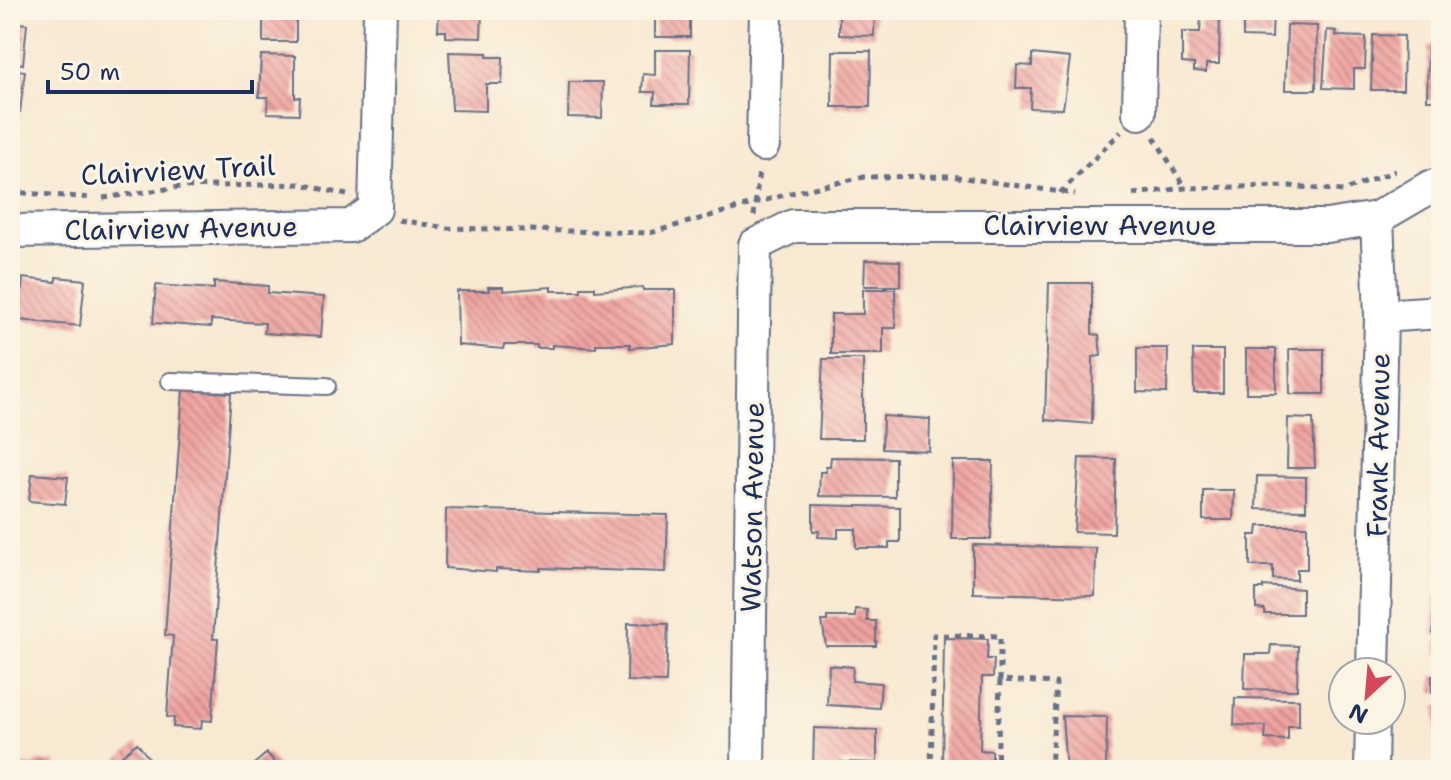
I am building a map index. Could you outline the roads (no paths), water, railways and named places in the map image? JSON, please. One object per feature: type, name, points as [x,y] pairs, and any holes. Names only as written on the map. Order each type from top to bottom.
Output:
[{"type":"street","name":"Clairview Avenue","points":[[10,231],[375,209],[380,10]]},
{"type":"street","points":[[763,145],[766,10]]},
{"type":"street","points":[[1139,113],[1141,10]]},
{"type":"street","name":"Clairview Avenue","points":[[755,245],[793,226],[1327,226],[1377,218],[1430,187],[1441,185]]},
{"type":"street","name":"Frank Avenue","points":[[1373,656],[1381,316],[1377,218]]},
{"type":"street","name":"Watson Avenue","points":[[748,770],[755,245]]},
{"type":"street","points":[[1381,316],[1441,312]]},
{"type":"street","points":[[1371,770],[1372,736]]},
{"type":"lane","points":[[170,381],[327,386]]}]
